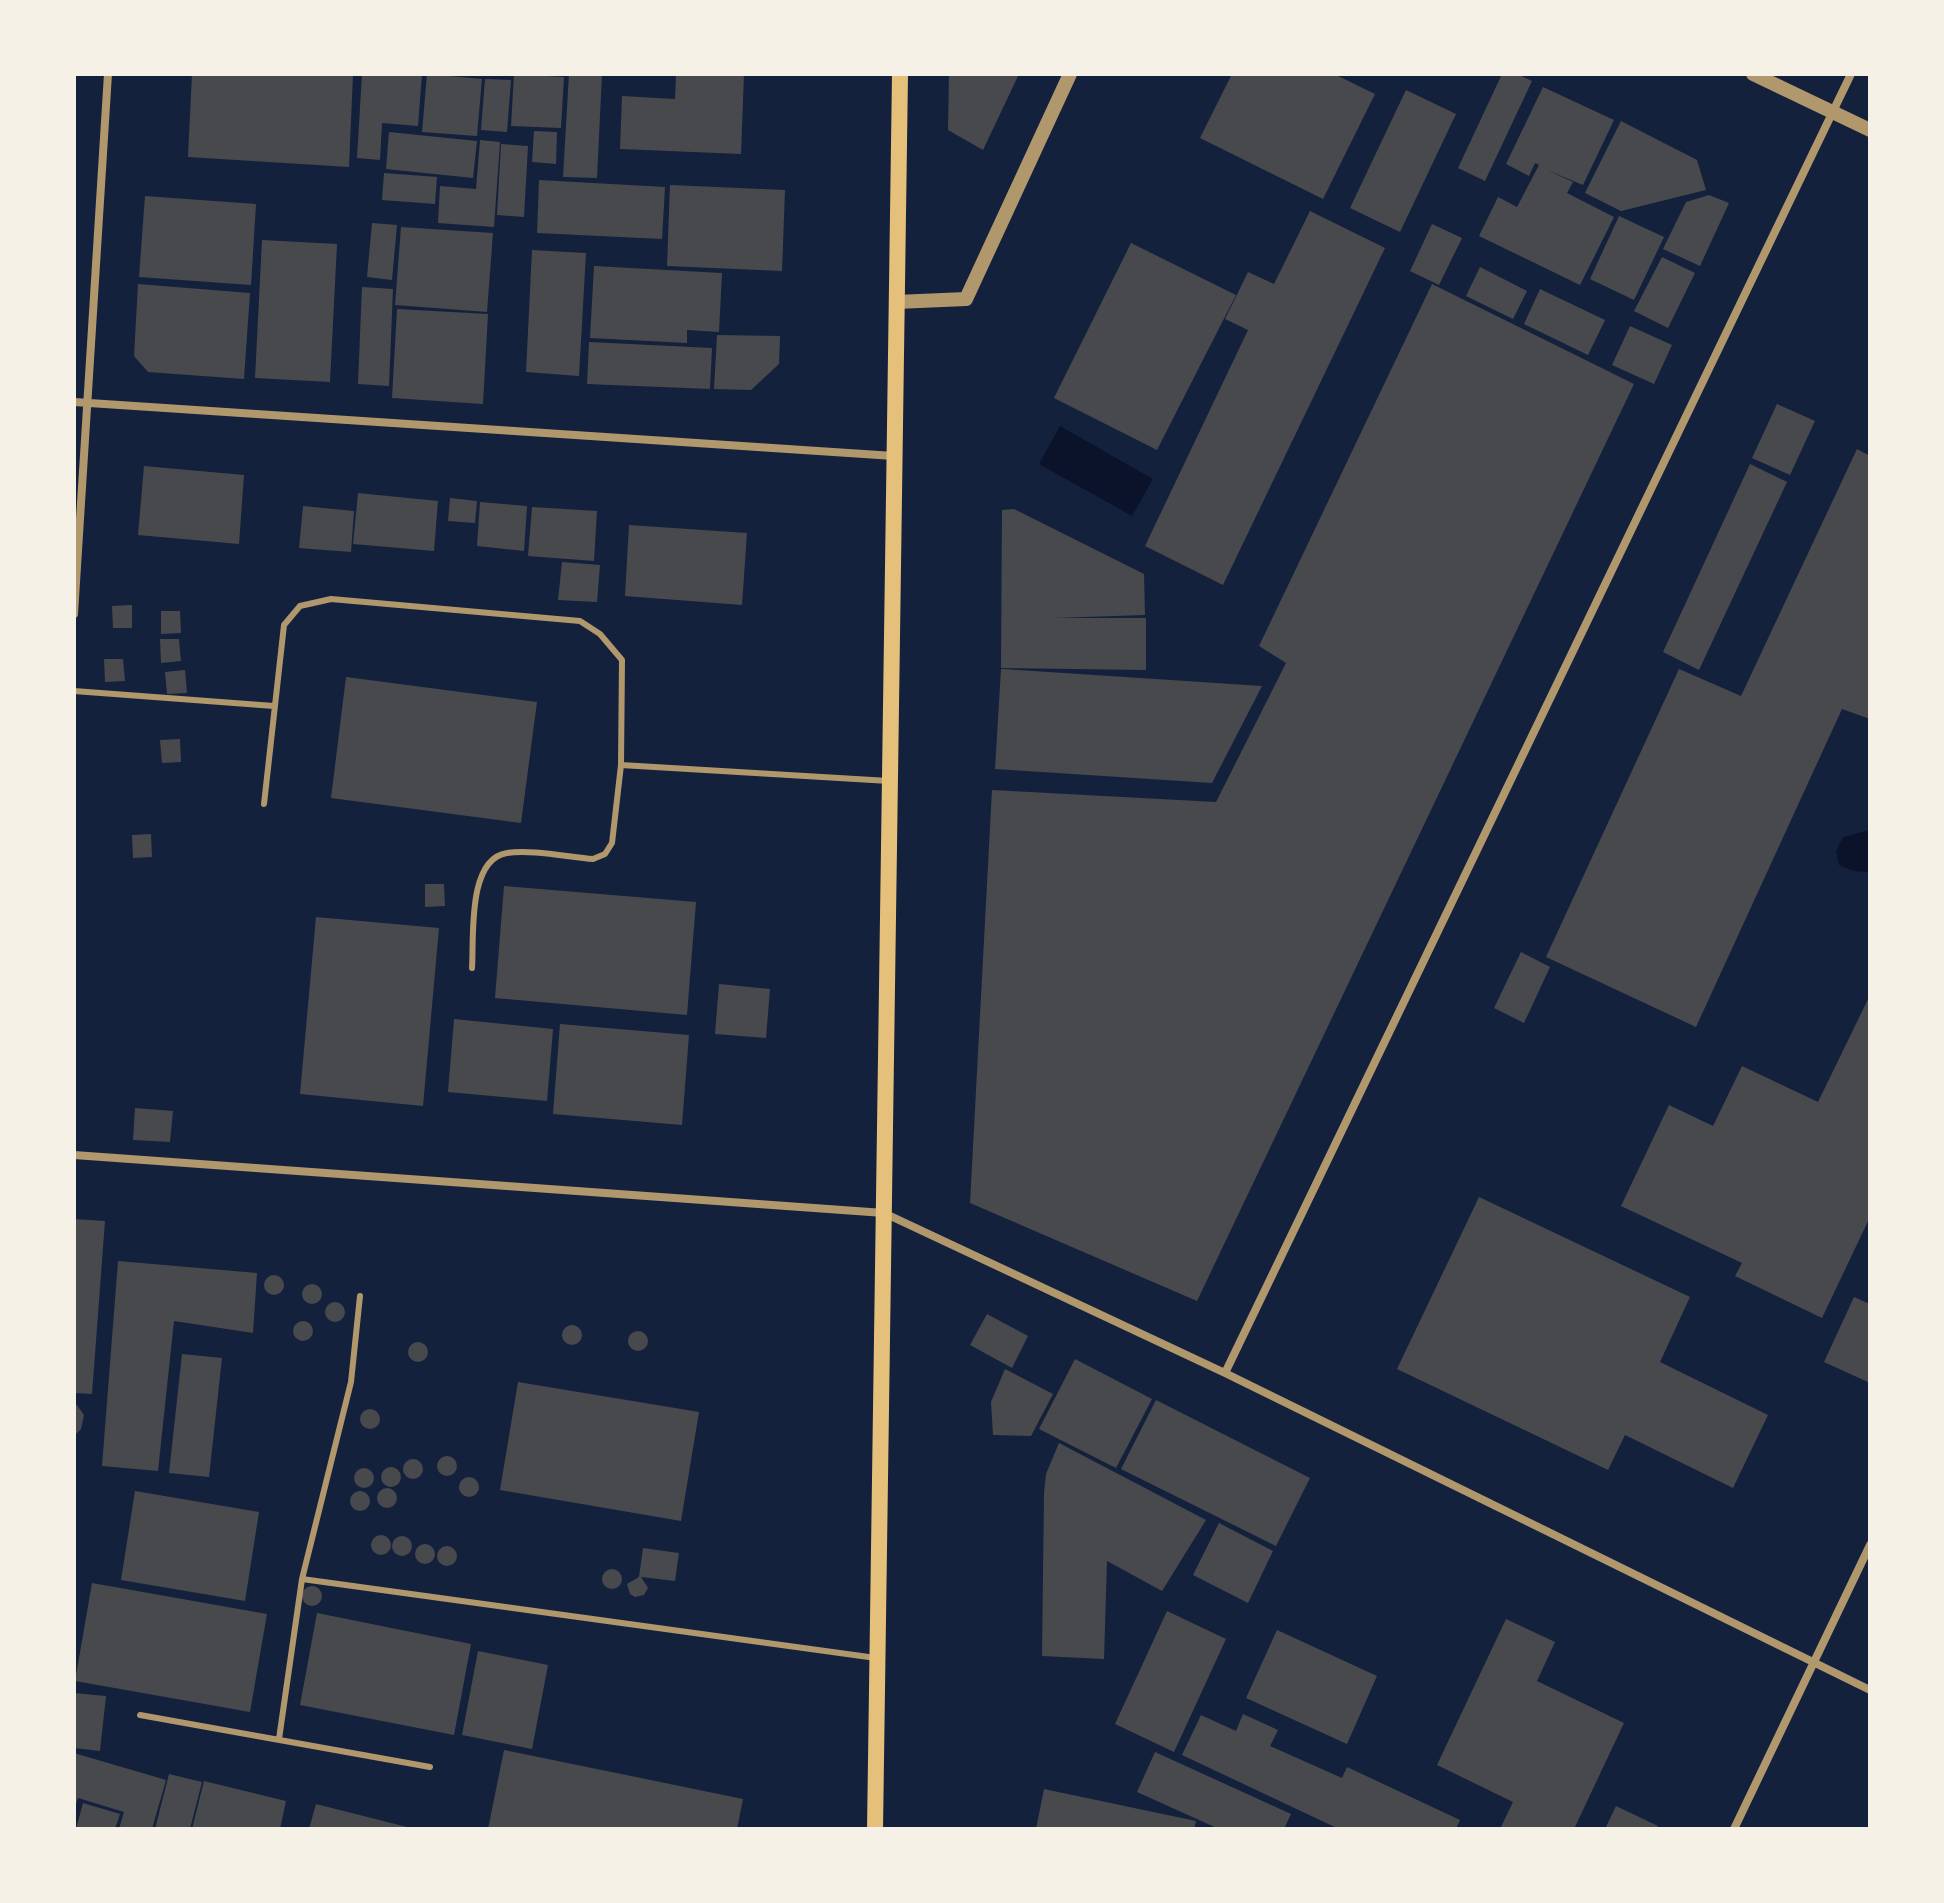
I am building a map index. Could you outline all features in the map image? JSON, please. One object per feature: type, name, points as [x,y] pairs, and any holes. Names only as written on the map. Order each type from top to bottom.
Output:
[{"type":"main road","points":[[875,1829],[900,74]]},
{"type":"street","points":[[74,614],[90,403],[108,74]]},
{"type":"street","points":[[896,302],[966,299],[1070,74]]},
{"type":"street","points":[[1753,74],[1870,130]]},
{"type":"street","points":[[1225,1373],[1851,74]]},
{"type":"street","points":[[74,402],[894,456]]},
{"type":"street","points":[[74,1155],[884,1213],[1225,1373],[1870,1690]]},
{"type":"street","points":[[1734,1829],[1870,1545]]},
{"type":"lane","points":[[264,804],[284,625],[300,606],[331,599],[580,621],[600,634],[622,660],[621,765],[612,843],[605,854],[593,859],[505,852],[483,868],[477,884],[472,968]]},
{"type":"lane","points":[[74,691],[274,706]]},
{"type":"lane","points":[[621,765],[889,781]]},
{"type":"lane","points":[[279,1739],[302,1579],[351,1382],[360,1296]]},
{"type":"lane","points":[[302,1579],[877,1658]]},
{"type":"lane","points":[[140,1715],[430,1767]]},
{"type":"water","points":[[1060,426],[1153,479],[1132,516],[1039,464]]},
{"type":"water","points":[[1870,830],[1870,872],[1853,871],[1839,865],[1836,851],[1843,837]]},
{"type":"building","points":[[192,74],[353,74],[349,167],[188,157]]},
{"type":"building","points":[[362,74],[422,74],[418,126],[382,123],[380,160],[357,158]]},
{"type":"building","points":[[427,74],[482,79],[477,136],[422,132]]},
{"type":"building","points":[[514,74],[564,77],[561,128],[511,126]]},
{"type":"building","points":[[569,74],[602,74],[597,178],[563,177]]},
{"type":"building","points":[[676,74],[744,74],[741,154],[620,149],[622,96],[675,99]]},
{"type":"building","points":[[949,74],[1019,74],[983,150],[948,130]]},
{"type":"building","points":[[1232,74],[1334,74],[1375,94],[1323,199],[1200,138]]},
{"type":"building","points":[[1502,74],[1517,74],[1532,81],[1485,181],[1458,168]]},
{"type":"building","points":[[485,79],[511,80],[507,132],[481,130]]},
{"type":"building","points":[[1543,87],[1614,120],[1583,185],[1547,170],[1573,182],[1567,193],[1614,217],[1580,285],[1479,236],[1498,197],[1517,207],[1539,165],[1535,163],[1529,176],[1506,164]]},
{"type":"building","points":[[1406,90],[1456,114],[1400,232],[1350,208]]},
{"type":"building","points":[[1621,121],[1697,160],[1706,190],[1621,211],[1585,193]]},
{"type":"building","points":[[534,131],[557,132],[556,164],[532,162]]},
{"type":"building","points":[[389,132],[477,141],[473,178],[386,169]]},
{"type":"building","points":[[480,140],[500,142],[494,227],[438,223],[440,186],[476,189]]},
{"type":"building","points":[[501,144],[528,146],[524,217],[497,215]]},
{"type":"building","points":[[384,173],[437,177],[435,204],[382,200]]},
{"type":"building","points":[[539,180],[665,187],[662,239],[537,233]]},
{"type":"building","points":[[670,185],[785,190],[782,271],[667,266]]},
{"type":"building","points":[[1709,195],[1729,203],[1700,266],[1663,249],[1686,202]]},
{"type":"building","points":[[145,196],[256,204],[251,285],[139,277]]},
{"type":"building","points":[[1310,211],[1385,248],[1223,585],[1145,546],[1248,330],[1225,319],[1248,272],[1274,284]]},
{"type":"building","points":[[1619,216],[1664,237],[1634,300],[1590,279]]},
{"type":"building","points":[[372,223],[397,225],[392,280],[367,277]]},
{"type":"building","points":[[1432,224],[1462,238],[1439,285],[1410,271]]},
{"type":"building","points":[[401,227],[493,233],[487,312],[395,305]]},
{"type":"building","points":[[262,240],[337,244],[330,382],[255,378]]},
{"type":"building","points":[[1131,243],[1236,295],[1157,450],[1054,398]]},
{"type":"building","points":[[532,250],[586,253],[579,376],[526,372]]},
{"type":"building","points":[[1662,257],[1695,273],[1668,328],[1634,311]]},
{"type":"building","points":[[594,266],[722,273],[719,332],[687,330],[687,343],[590,338]]},
{"type":"building","points":[[1480,267],[1527,291],[1513,319],[1466,296]]},
{"type":"building","points":[[138,284],[250,293],[244,379],[148,372],[134,356]]},
{"type":"building","points":[[1432,284],[1634,384],[1197,1301],[970,1203],[992,790],[1216,802],[1286,663],[1259,646]]},
{"type":"building","points":[[362,287],[393,289],[389,386],[358,384]]},
{"type":"building","points":[[1540,289],[1605,320],[1588,355],[1524,324]]},
{"type":"building","points":[[397,309],[488,314],[483,404],[392,398]]},
{"type":"building","points":[[1630,326],[1672,345],[1654,384],[1612,365]]},
{"type":"building","points":[[717,335],[780,336],[779,364],[751,390],[714,389]]},
{"type":"building","points":[[589,342],[712,348],[710,389],[587,384]]},
{"type":"building","points":[[1777,404],[1815,421],[1790,475],[1752,458]]},
{"type":"building","points":[[1857,449],[1870,456],[1870,719],[1842,709],[1696,1027],[1546,957],[1679,669],[1741,696]]},
{"type":"building","points":[[1750,464],[1787,482],[1699,670],[1663,652]]},
{"type":"building","points":[[144,466],[244,475],[239,544],[138,535]]},
{"type":"building","points":[[358,493],[438,501],[434,551],[353,544]]},
{"type":"building","points":[[450,498],[477,501],[475,523],[448,521]]},
{"type":"building","points":[[480,502],[527,506],[524,551],[477,546]]},
{"type":"building","points":[[303,506],[354,511],[351,552],[299,548]]},
{"type":"building","points":[[532,507],[597,511],[594,561],[528,556]]},
{"type":"building","points":[[1014,509],[1144,574],[1145,615],[1054,618],[1146,618],[1146,670],[1001,668],[1002,510]]},
{"type":"building","points":[[629,525],[747,533],[742,605],[625,596]]},
{"type":"building","points":[[562,562],[600,565],[597,602],[558,600]]},
{"type":"building","points":[[132,605],[132,628],[113,628],[112,606]]},
{"type":"building","points":[[161,611],[180,611],[181,633],[161,634]]},
{"type":"building","points":[[160,639],[179,639],[181,661],[161,663]]},
{"type":"building","points":[[104,659],[123,659],[125,681],[105,682]]},
{"type":"building","points":[[1001,669],[1262,686],[1212,783],[995,769]]},
{"type":"building","points":[[185,670],[187,693],[167,694],[165,672]]},
{"type":"building","points":[[346,677],[537,702],[521,823],[331,798]]},
{"type":"building","points":[[180,739],[181,762],[162,763],[160,740]]},
{"type":"building","points":[[151,834],[152,857],[133,858],[132,835]]},
{"type":"building","points":[[425,884],[444,884],[445,906],[425,907]]},
{"type":"building","points":[[504,886],[696,902],[687,1015],[495,998]]},
{"type":"building","points":[[316,917],[439,928],[423,1106],[300,1094]]},
{"type":"building","points":[[1521,952],[1550,967],[1524,1023],[1494,1008]]},
{"type":"building","points":[[719,984],[770,989],[766,1038],[715,1034]]},
{"type":"building","points":[[1870,995],[1870,1217],[1822,1318],[1735,1276],[1742,1263],[1621,1206],[1669,1105],[1713,1126],[1742,1066],[1818,1102]]},
{"type":"building","points":[[454,1019],[553,1029],[547,1101],[448,1092]]},
{"type":"building","points":[[560,1024],[689,1035],[682,1125],[553,1114]]},
{"type":"building","points":[[135,1108],[173,1111],[170,1142],[133,1140]]},
{"type":"building","points":[[1479,1197],[1690,1297],[1660,1362],[1768,1415],[1733,1488],[1625,1435],[1608,1470],[1397,1369]]},
{"type":"building","points":[[74,1219],[105,1221],[92,1394],[74,1393]]},
{"type":"building","points":[[118,1261],[257,1273],[253,1333],[174,1321],[158,1471],[102,1466]]},
{"type":"building","points":[[274,1275],[281,1278],[284,1285],[281,1292],[274,1295],[267,1292],[264,1285],[267,1278]]},
{"type":"building","points":[[312,1284],[319,1287],[322,1294],[319,1301],[312,1304],[305,1301],[302,1294],[305,1287]]},
{"type":"building","points":[[1854,1297],[1870,1304],[1870,1383],[1824,1362]]},
{"type":"building","points":[[335,1302],[342,1305],[345,1312],[342,1319],[335,1322],[328,1319],[325,1312],[328,1305]]},
{"type":"building","points":[[987,1314],[1028,1336],[1012,1368],[970,1345]]},
{"type":"building","points":[[303,1321],[310,1324],[313,1331],[310,1338],[303,1341],[296,1338],[293,1331],[296,1324]]},
{"type":"building","points":[[572,1325],[579,1328],[582,1335],[579,1342],[572,1345],[565,1342],[562,1335],[565,1328]]},
{"type":"building","points":[[638,1331],[645,1334],[648,1341],[645,1348],[638,1351],[631,1348],[628,1341],[631,1334]]},
{"type":"building","points":[[418,1342],[425,1345],[428,1352],[425,1359],[418,1362],[411,1359],[408,1352],[411,1345]]},
{"type":"building","points":[[182,1354],[222,1358],[209,1477],[169,1473]]},
{"type":"building","points":[[1075,1359],[1152,1399],[1116,1468],[1039,1429]]},
{"type":"building","points":[[1005,1369],[1053,1394],[1031,1436],[993,1435],[991,1402]]},
{"type":"building","points":[[518,1382],[699,1412],[681,1521],[500,1490]]},
{"type":"building","points":[[1156,1400],[1310,1478],[1276,1546],[1121,1469]]},
{"type":"building","points":[[74,1401],[84,1415],[81,1429],[74,1436]]},
{"type":"building","points":[[370,1409],[377,1412],[380,1419],[377,1426],[370,1429],[363,1426],[360,1419],[363,1412]]},
{"type":"building","points":[[1059,1443],[1206,1520],[1162,1591],[1107,1561],[1104,1659],[1042,1656],[1044,1493],[1046,1474]]},
{"type":"building","points":[[447,1456],[454,1459],[457,1466],[454,1473],[447,1476],[440,1473],[437,1466],[440,1459]]},
{"type":"building","points":[[413,1459],[420,1462],[423,1469],[420,1476],[413,1479],[406,1476],[403,1469],[406,1462]]},
{"type":"building","points":[[391,1467],[398,1470],[401,1477],[398,1484],[391,1487],[384,1484],[381,1477],[384,1470]]},
{"type":"building","points":[[364,1468],[371,1471],[374,1478],[371,1485],[364,1488],[357,1485],[354,1478],[357,1471]]},
{"type":"building","points":[[469,1477],[476,1480],[479,1487],[476,1494],[469,1497],[462,1494],[459,1487],[462,1480]]},
{"type":"building","points":[[387,1488],[394,1491],[397,1498],[394,1505],[387,1508],[380,1505],[377,1498],[380,1491]]},
{"type":"building","points":[[135,1491],[259,1512],[245,1601],[121,1580]]},
{"type":"building","points":[[360,1491],[367,1494],[370,1501],[367,1508],[360,1511],[353,1508],[350,1501],[353,1494]]},
{"type":"building","points":[[1219,1523],[1273,1551],[1248,1603],[1193,1575]]},
{"type":"building","points":[[381,1535],[388,1538],[391,1545],[388,1552],[381,1555],[374,1552],[371,1545],[374,1538]]},
{"type":"building","points":[[402,1536],[409,1539],[412,1546],[409,1553],[402,1556],[395,1553],[392,1546],[395,1539]]},
{"type":"building","points":[[425,1544],[432,1547],[435,1554],[432,1561],[425,1564],[418,1561],[415,1554],[418,1547]]},
{"type":"building","points":[[447,1546],[454,1549],[457,1556],[454,1563],[447,1566],[440,1563],[437,1556],[440,1549]]},
{"type":"building","points":[[643,1548],[679,1553],[675,1581],[641,1577],[648,1588],[644,1595],[635,1597],[630,1594],[627,1584],[639,1577]]},
{"type":"building","points":[[612,1569],[619,1572],[622,1579],[619,1586],[612,1589],[605,1586],[602,1579],[605,1572]]},
{"type":"building","points":[[92,1583],[267,1614],[250,1712],[75,1681]]},
{"type":"building","points":[[312,1586],[319,1589],[322,1596],[319,1603],[312,1606],[305,1603],[302,1596],[305,1589]]},
{"type":"building","points":[[1167,1611],[1226,1639],[1174,1752],[1115,1724]]},
{"type":"building","points":[[317,1613],[471,1644],[454,1735],[300,1705]]},
{"type":"building","points":[[1506,1619],[1555,1642],[1537,1681],[1624,1723],[1574,1829],[1500,1829],[1513,1802],[1437,1765]]},
{"type":"building","points":[[1277,1630],[1377,1676],[1347,1744],[1246,1698]]},
{"type":"building","points":[[478,1651],[548,1665],[532,1749],[462,1735]]},
{"type":"building","points":[[74,1693],[106,1696],[100,1751],[74,1748]]},
{"type":"building","points":[[1243,1714],[1278,1730],[1270,1746],[1342,1778],[1347,1767],[1460,1820],[1456,1829],[1339,1829],[1182,1755],[1201,1715],[1236,1731]]},
{"type":"building","points":[[504,1750],[743,1799],[737,1829],[488,1829]]},
{"type":"building","points":[[1155,1752],[1291,1814],[1284,1829],[1219,1829],[1137,1792]]},
{"type":"building","points":[[74,1753],[166,1780],[152,1829],[119,1829],[124,1812],[78,1798],[74,1810]]},
{"type":"building","points":[[169,1774],[202,1782],[190,1829],[155,1829]]},
{"type":"building","points":[[204,1781],[286,1801],[280,1829],[192,1829]]},
{"type":"building","points":[[1044,1789],[1196,1821],[1194,1829],[1036,1829]]},
{"type":"building","points":[[83,1803],[120,1814],[115,1829],[76,1829]]},
{"type":"building","points":[[316,1804],[411,1828],[411,1829],[309,1829]]},
{"type":"building","points":[[1616,1806],[1658,1826],[1656,1829],[1605,1829]]}]
